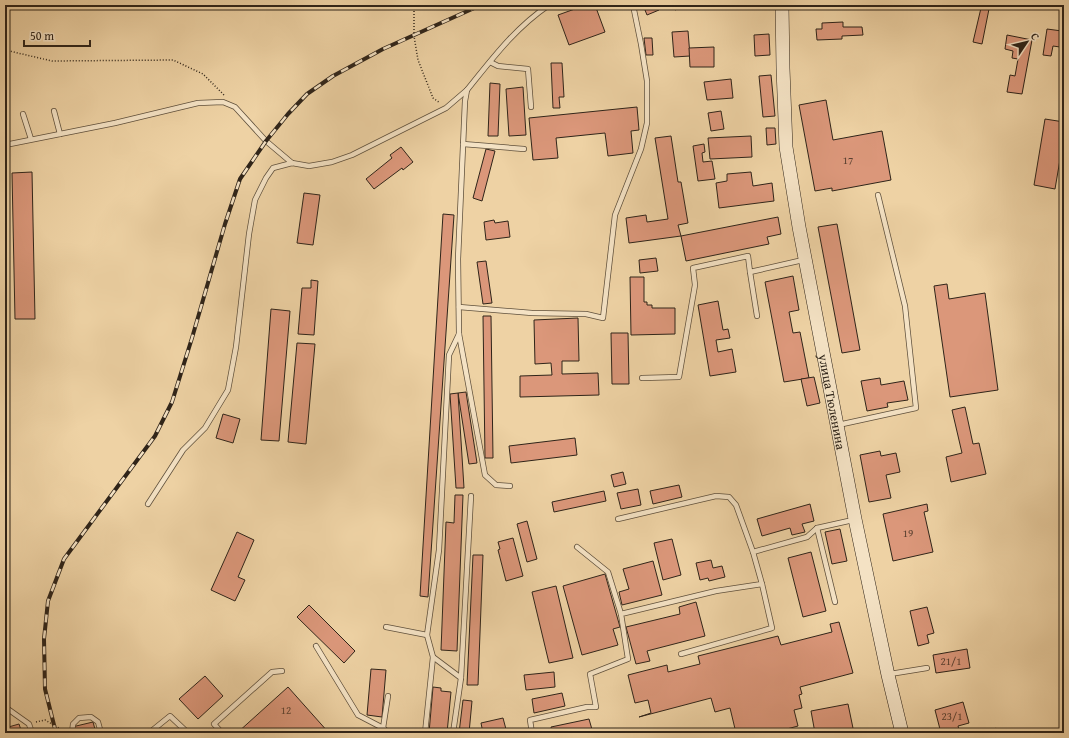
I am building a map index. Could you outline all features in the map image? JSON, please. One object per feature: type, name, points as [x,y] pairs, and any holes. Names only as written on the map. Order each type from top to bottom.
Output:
[{"type":"main road","name":"улица Тюленина","points":[[782,5],[782,68],[786,147],[805,260],[836,426],[888,675],[902,733]]},
{"type":"lane","points":[[148,504],[183,450],[205,428],[228,390],[236,347],[249,234],[255,200],[273,168],[292,163],[309,166],[332,162],[352,155],[446,108],[467,90],[511,37],[526,22],[549,5]]},
{"type":"lane","points":[[459,307],[532,313],[586,314],[603,318],[615,215],[641,149],[647,123],[647,81],[642,44],[633,5]]},
{"type":"lane","points":[[490,62],[498,66],[528,70],[531,107]]},
{"type":"lane","points":[[467,90],[465,101],[458,259],[459,334],[485,475],[496,485],[510,486]]},
{"type":"lane","points":[[5,145],[115,123],[198,103],[223,102],[235,107],[266,141],[292,163]]},
{"type":"lane","points":[[54,111],[60,134]]},
{"type":"lane","points":[[23,114],[31,139]]},
{"type":"lane","points":[[463,144],[524,149]]},
{"type":"lane","points":[[836,426],[916,408],[905,306],[878,195]]},
{"type":"lane","points":[[642,378],[679,377],[695,285],[693,268],[748,256],[757,316]]},
{"type":"lane","points":[[750,272],[805,260]]},
{"type":"lane","points":[[425,733],[433,657],[427,635],[439,550],[449,355],[459,334]]},
{"type":"lane","points":[[453,733],[461,678],[471,496]]},
{"type":"lane","points":[[618,519],[716,496],[728,497],[736,505],[753,552],[772,628],[682,654]]},
{"type":"lane","points":[[753,552],[806,538],[817,528],[855,519]]},
{"type":"lane","points":[[817,528],[835,602]]},
{"type":"lane","points":[[532,733],[530,720],[587,707],[596,707],[590,674],[628,659],[621,614],[608,572],[577,547]]},
{"type":"lane","points":[[621,614],[716,591],[762,584]]},
{"type":"lane","points":[[386,627],[427,635]]},
{"type":"lane","points":[[316,646],[358,715],[383,728],[389,733]]},
{"type":"lane","points":[[433,657],[461,678]]},
{"type":"lane","points":[[888,675],[927,668]]},
{"type":"lane","points":[[222,733],[214,724],[272,672],[282,671]]},
{"type":"lane","points":[[383,728],[388,696]]},
{"type":"lane","points":[[5,707],[29,724],[32,733]]},
{"type":"lane","points":[[149,733],[170,716],[188,733]]},
{"type":"lane","points":[[72,733],[73,724],[79,718],[91,717],[98,722],[101,733]]},
{"type":"path","points":[[414,5],[414,36],[418,60],[433,98],[446,108]]},
{"type":"path","points":[[5,50],[52,61],[173,60],[203,74],[235,107]]},
{"type":"path","points":[[29,724],[45,720],[68,733]]},
{"type":"building","points":[[586,5],[595,5],[605,32],[569,45],[558,15]]},
{"type":"building","points":[[643,5],[657,5],[659,10],[647,15]]},
{"type":"building","points":[[673,5],[685,5],[685,6],[675,10]]},
{"type":"building","points":[[981,8],[989,9],[982,44],[973,42]]},
{"type":"building","points":[[843,22],[843,27],[862,27],[863,35],[842,36],[842,39],[817,40],[816,29],[822,29],[822,23]]},
{"type":"building","points":[[1047,29],[1062,31],[1060,47],[1053,46],[1051,56],[1043,55]]},
{"type":"building","points":[[688,31],[690,56],[674,57],[672,32]]},
{"type":"building","points":[[769,34],[770,55],[755,56],[754,35]]},
{"type":"building","points":[[1007,35],[1032,40],[1022,94],[1007,92],[1010,75],[1015,76],[1018,59],[1012,58],[1013,51],[1005,49]]},
{"type":"building","points":[[644,38],[652,38],[653,55],[646,55]]},
{"type":"building","points":[[714,47],[714,67],[690,67],[689,48]]},
{"type":"building","points":[[551,63],[562,63],[564,97],[559,97],[560,108],[553,108]]},
{"type":"building","points":[[771,75],[775,116],[763,117],[759,76]]},
{"type":"building","points":[[731,79],[733,98],[707,100],[704,82]]},
{"type":"building","points":[[490,83],[500,84],[498,136],[488,136]]},
{"type":"building","points":[[523,87],[526,135],[509,136],[506,89]]},
{"type":"building","points":[[826,100],[833,140],[882,131],[891,180],[832,191],[832,188],[815,191],[799,105]]},
{"type":"building","points":[[637,107],[639,130],[631,131],[633,153],[608,156],[605,133],[556,138],[558,158],[533,160],[529,118]]},
{"type":"building","points":[[721,111],[724,129],[711,131],[708,113]]},
{"type":"building","points":[[1045,119],[1064,122],[1064,136],[1055,189],[1034,185]]},
{"type":"building","points":[[766,128],[775,128],[776,144],[767,145]]},
{"type":"building","points":[[671,136],[678,182],[681,182],[688,223],[678,225],[681,236],[629,243],[626,218],[646,215],[647,222],[668,219],[655,138]]},
{"type":"building","points":[[751,136],[752,157],[710,159],[708,138]]},
{"type":"building","points":[[704,144],[705,152],[702,153],[703,162],[712,161],[715,179],[698,181],[693,146]]},
{"type":"building","points":[[401,147],[413,162],[403,170],[402,168],[374,189],[366,179],[392,158],[390,155]]},
{"type":"building","points":[[486,149],[495,151],[482,201],[473,198]]},
{"type":"building","points":[[32,172],[35,319],[15,319],[12,173]]},
{"type":"building","points":[[751,172],[753,186],[772,183],[774,201],[719,208],[716,183],[727,181],[727,174]]},
{"type":"building","points":[[304,193],[320,195],[313,245],[297,243]]},
{"type":"building","points":[[443,214],[454,215],[428,597],[420,596]]},
{"type":"building","points":[[778,217],[781,234],[767,237],[769,244],[686,261],[681,236]]},
{"type":"building","points":[[494,220],[495,223],[508,221],[510,237],[486,240],[484,222]]},
{"type":"building","points":[[837,224],[860,350],[842,353],[818,227]]},
{"type":"building","points":[[656,258],[658,271],[640,273],[639,260]]},
{"type":"building","points":[[486,261],[492,303],[483,304],[477,262]]},
{"type":"building","points":[[793,276],[799,310],[789,312],[793,333],[800,332],[809,378],[784,382],[765,282]]},
{"type":"building","points":[[630,277],[644,277],[644,302],[647,302],[647,305],[652,305],[652,308],[675,308],[675,334],[631,335]]},
{"type":"building","points":[[311,280],[318,281],[314,335],[298,334],[302,288],[311,288]]},
{"type":"building","points":[[947,284],[949,299],[985,293],[998,390],[950,397],[934,286]]},
{"type":"building","points":[[718,301],[723,330],[728,329],[730,338],[716,340],[718,352],[732,349],[736,372],[710,376],[698,305]]},
{"type":"building","points":[[271,309],[290,311],[279,441],[261,440]]},
{"type":"building","points":[[483,316],[491,316],[493,458],[485,458]]},
{"type":"building","points":[[578,318],[579,361],[562,361],[562,374],[598,373],[599,395],[520,397],[520,376],[552,375],[551,363],[535,364],[534,320]]},
{"type":"building","points":[[611,333],[628,333],[629,384],[612,384]]},
{"type":"building","points":[[297,343],[315,344],[306,444],[288,442]]},
{"type":"building","points":[[814,377],[820,403],[807,406],[801,379]]},
{"type":"building","points":[[880,378],[881,385],[904,381],[908,400],[887,403],[888,407],[867,411],[861,381]]},
{"type":"building","points":[[466,392],[477,463],[469,464],[458,393]]},
{"type":"building","points":[[458,393],[464,488],[456,488],[450,394]]},
{"type":"building","points":[[965,407],[973,444],[979,443],[986,474],[951,482],[946,457],[962,453],[952,410]]},
{"type":"building","points":[[223,414],[240,419],[233,443],[216,438]]},
{"type":"building","points":[[575,438],[577,455],[511,463],[509,446]]},
{"type":"building","points":[[880,451],[881,456],[896,453],[900,472],[886,475],[891,498],[869,502],[860,455]]},
{"type":"building","points":[[623,472],[626,484],[614,487],[611,475]]},
{"type":"building","points":[[679,485],[682,497],[653,504],[650,491]]},
{"type":"building","points":[[638,489],[641,505],[621,509],[617,493]]},
{"type":"building","points":[[604,491],[606,501],[554,512],[552,502]]},
{"type":"building","points":[[455,495],[463,495],[457,651],[441,650],[446,522],[454,523]]},
{"type":"building","points":[[810,504],[814,521],[802,524],[805,532],[792,535],[790,528],[762,536],[757,519]]},
{"type":"building","points":[[927,504],[928,511],[924,512],[933,552],[893,561],[883,514]]},
{"type":"building","points":[[527,521],[537,559],[527,562],[517,524]]},
{"type":"building","points":[[840,529],[847,561],[832,564],[825,532]]},
{"type":"building","points":[[237,532],[254,540],[238,577],[245,580],[235,601],[211,590]]},
{"type":"building","points":[[513,538],[523,576],[506,581],[498,550],[500,549],[498,542]]},
{"type":"building","points":[[672,539],[681,575],[663,580],[654,543]]},
{"type":"building","points":[[811,552],[826,611],[803,617],[788,558]]},
{"type":"building","points":[[473,555],[483,555],[478,685],[467,685]]},
{"type":"building","points":[[711,560],[713,568],[722,566],[725,577],[709,581],[708,578],[700,580],[696,563]]},
{"type":"building","points":[[653,561],[662,595],[622,605],[619,592],[629,589],[623,569]]},
{"type":"building","points":[[605,574],[620,627],[613,629],[618,645],[582,655],[563,586]]},
{"type":"building","points":[[556,586],[573,658],[549,663],[532,592]]},
{"type":"building","points":[[696,602],[705,636],[647,651],[650,661],[636,664],[626,627],[680,614],[679,607]]},
{"type":"building","points":[[309,605],[355,651],[344,663],[297,617]]},
{"type":"building","points":[[927,607],[934,633],[927,635],[929,643],[918,646],[910,611]]},
{"type":"building","points":[[839,622],[853,673],[800,687],[802,694],[799,695],[802,708],[794,710],[798,726],[772,733],[736,733],[730,708],[715,712],[711,698],[639,717],[651,713],[648,700],[635,703],[628,675],[667,665],[668,672],[700,664],[698,656],[778,636],[781,645],[832,632],[830,624]]},
{"type":"building","points":[[967,649],[970,668],[936,673],[933,655]]},
{"type":"building","points":[[371,669],[386,670],[382,717],[367,715]]},
{"type":"building","points":[[554,672],[555,687],[526,690],[524,675]]},
{"type":"building","points":[[205,676],[223,696],[198,719],[179,699]]},
{"type":"building","points":[[288,687],[329,733],[237,733]]},
{"type":"building","points":[[433,687],[441,688],[441,691],[451,692],[447,733],[429,733]]},
{"type":"building","points":[[562,693],[565,706],[534,713],[532,699]]},
{"type":"building","points":[[463,700],[472,701],[469,733],[459,733]]},
{"type":"building","points":[[963,702],[969,723],[958,726],[960,733],[941,733],[935,710]]},
{"type":"building","points":[[848,704],[854,733],[815,733],[811,711]]},
{"type":"building","points":[[503,718],[507,733],[483,733],[481,723]]},
{"type":"building","points":[[589,719],[593,733],[552,733],[551,727]]},
{"type":"building","points":[[93,722],[96,733],[75,733],[72,727]]},
{"type":"building","points":[[19,724],[22,733],[5,733],[5,728]]},
{"type":"railway","points":[[56,733],[45,689],[44,639],[48,601],[64,559],[155,436],[172,402],[225,224],[240,179],[266,141],[307,94],[333,76],[383,49],[481,5]]}]
